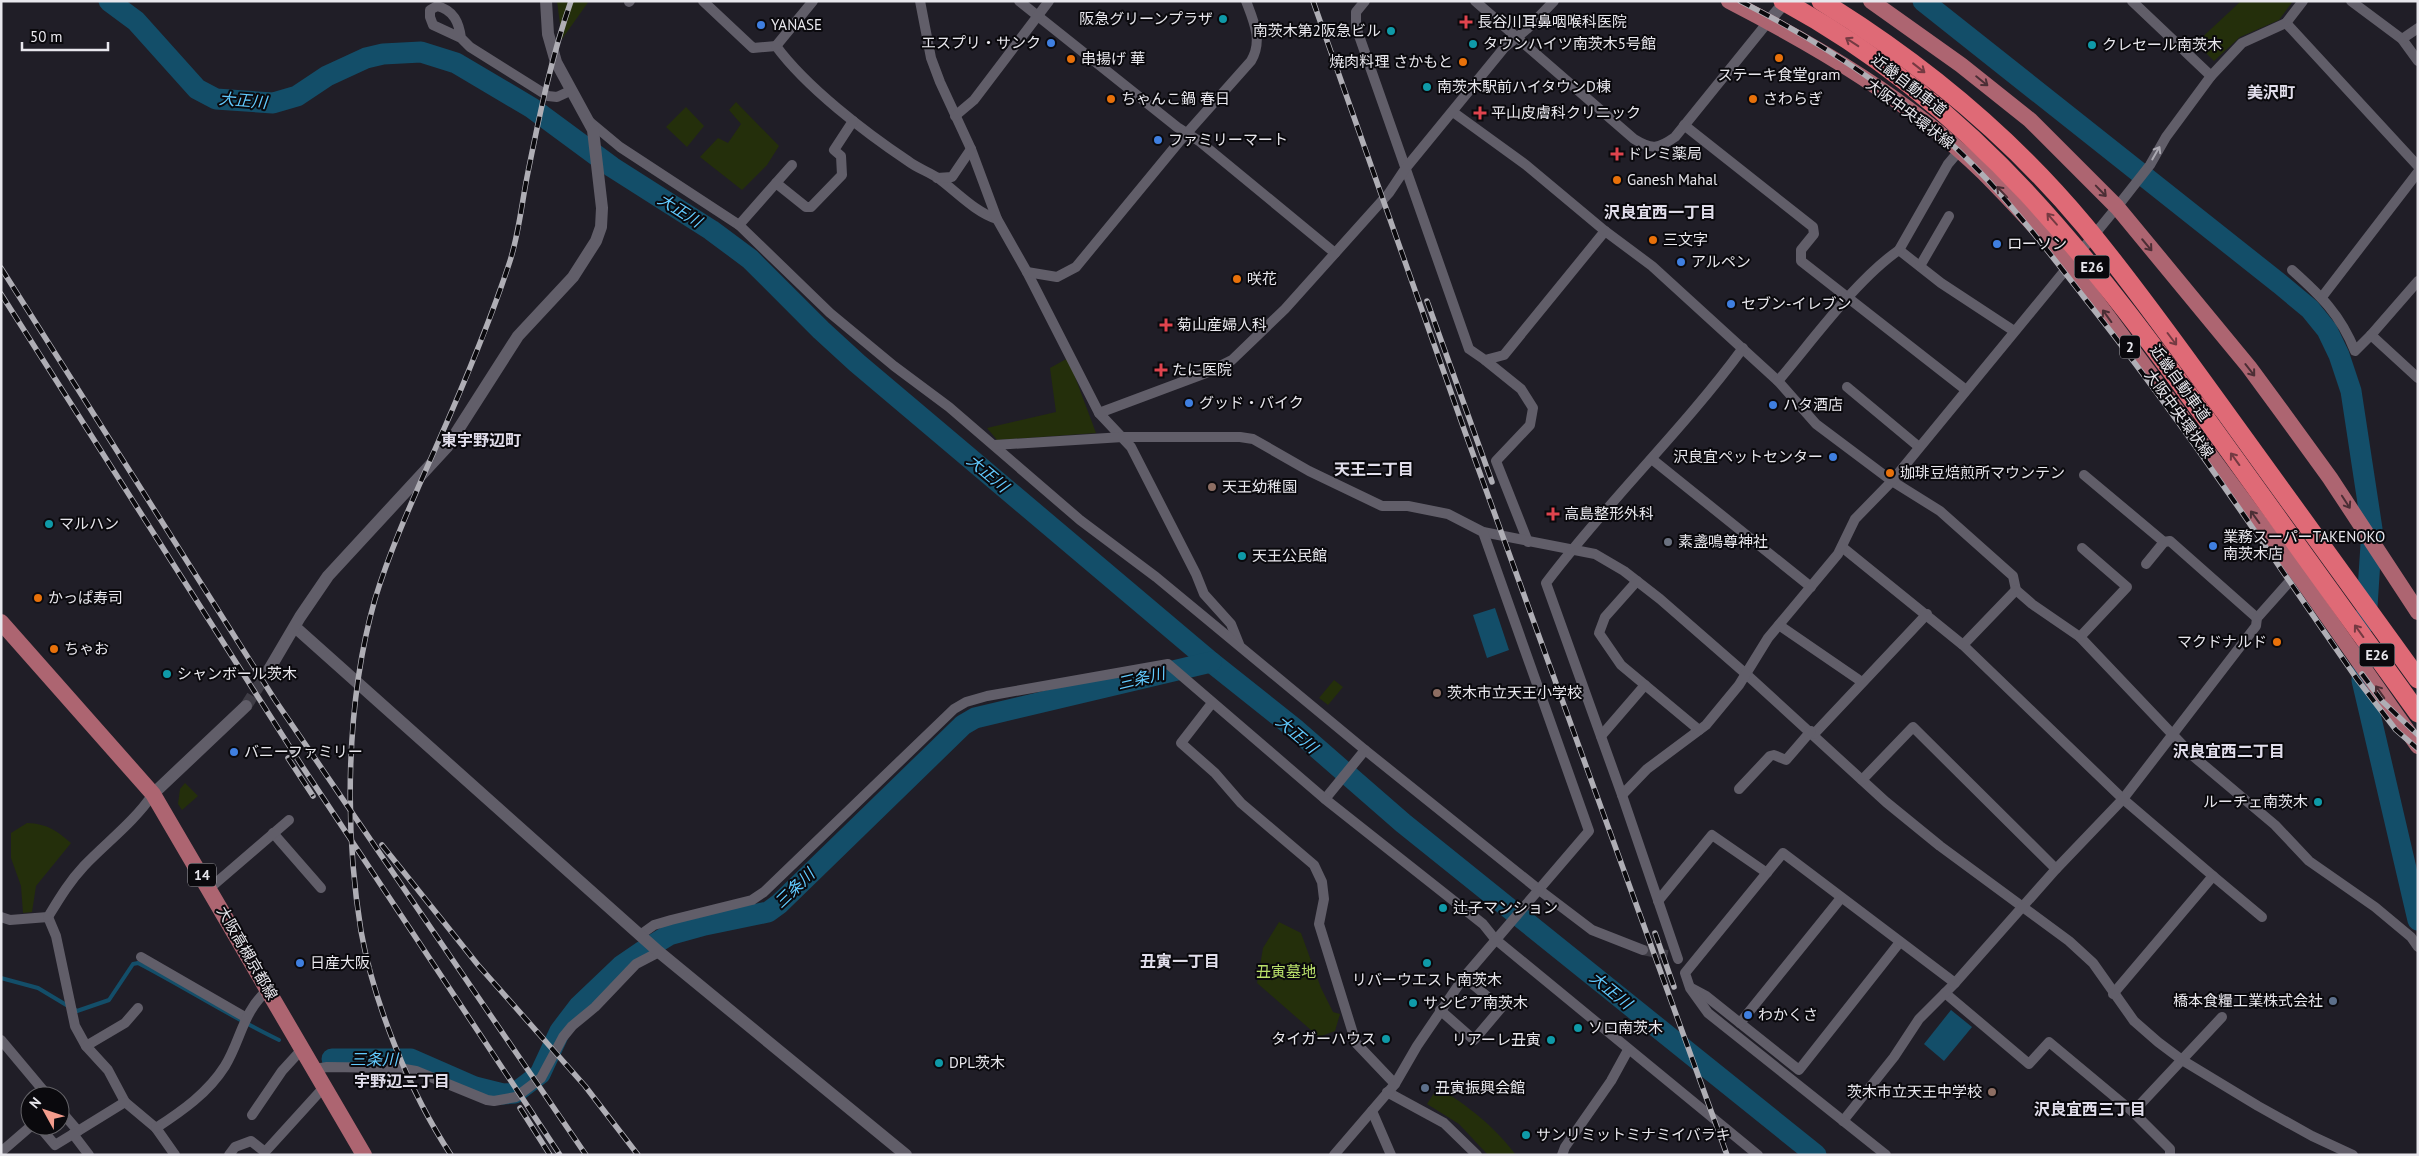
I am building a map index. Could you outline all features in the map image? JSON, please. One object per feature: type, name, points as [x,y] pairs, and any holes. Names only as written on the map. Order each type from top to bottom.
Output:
[{"type":"highway","name":"近畿自動車道","points":[[1785,1],[1853,43],[1901,76],[1953,119],[2031,195],[2078,249],[2161,356],[2418,713]]},
{"type":"highway","name":"近畿自動車道","points":[[1821,1],[1871,33],[1957,98],[2038,174],[2084,225],[2177,346],[2418,680]]},
{"type":"main road","name":"大阪中央環状線","points":[[1729,1],[1820,50],[1870,82],[1982,171],[2028,218],[2069,264],[2297,573],[2418,746]]},
{"type":"main road","points":[[1871,1],[1961,65],[2030,120],[2117,206],[2269,395],[2330,478],[2418,612]]},
{"type":"main road","name":"大阪高槻京都線","points":[[1,622],[153,794],[210,888],[364,1155]]},
{"type":"street","points":[[270,668],[328,576],[447,447],[518,336],[582,265],[596,241],[601,227],[602,208],[590,125],[556,62],[548,34],[546,1]]},
{"type":"street","points":[[703,1],[753,48],[776,46],[813,1]]},
{"type":"street","points":[[920,1],[932,58],[955,116],[971,149],[998,219],[1099,413],[1132,447],[1196,574],[1204,594],[1231,624],[1239,645]]},
{"type":"street","points":[[1019,1],[1037,18],[1177,128],[1199,141],[1335,253]]},
{"type":"street","points":[[955,116],[974,100],[1049,1]]},
{"type":"street","points":[[1027,272],[1057,277],[1076,267],[1251,61],[1256,52],[1257,32],[1246,1]]},
{"type":"street","points":[[1365,1],[1356,12],[1356,27],[1469,349],[1486,360],[1521,389],[1533,408],[1530,425],[1496,461],[1528,542]]},
{"type":"street","points":[[1476,1],[1634,139],[1647,147],[1661,146],[1674,137],[1785,1]]},
{"type":"street","points":[[1099,413],[1206,373],[1232,360],[1284,309],[1388,193],[1405,169],[1504,48],[1554,1]]},
{"type":"street","points":[[2132,1],[2211,76]]},
{"type":"street","points":[[1622,795],[1647,769],[1706,725],[1746,674],[1768,638],[1842,547],[1855,519],[1892,480],[2117,206],[2150,164],[2166,137],[2211,76],[2242,43],[2286,23],[2303,1]]},
{"type":"street","points":[[2352,1],[2402,39],[2418,61]]},
{"type":"street","points":[[2286,23],[2418,166]]},
{"type":"street","points":[[2402,39],[2418,28]]},
{"type":"street","points":[[461,38],[470,47],[548,96],[557,97],[570,91]]},
{"type":"street","points":[[776,46],[798,71],[853,121],[909,162],[937,178],[963,198],[998,219]]},
{"type":"street","points":[[1453,112],[1526,165],[1605,231],[1652,266],[1778,381],[1816,424],[1892,480],[1940,511],[2013,576],[2016,590],[2032,604],[2080,637],[2193,756],[2275,824],[2309,861],[2375,907],[2411,937],[2418,947]]},
{"type":"street","points":[[776,183],[806,207],[812,208],[842,175],[841,156],[834,150],[853,121]]},
{"type":"street","points":[[590,125],[626,151],[739,225],[830,313],[994,445],[1080,520],[1156,577],[1365,750],[1538,889],[1592,930],[1643,950]]},
{"type":"street","points":[[1684,125],[1813,227],[1814,234],[1801,250],[1801,261],[1966,390]]},
{"type":"street","points":[[937,178],[952,177],[971,149]]},
{"type":"street","points":[[1778,381],[1848,299],[1887,259],[1899,250],[1948,164],[1959,152]]},
{"type":"street","points":[[739,225],[792,165]]},
{"type":"street","points":[[2322,297],[2418,172]]},
{"type":"street","points":[[1920,266],[1949,216]]},
{"type":"street","points":[[1486,360],[1504,355],[1605,231]]},
{"type":"street","points":[[1899,250],[1941,283],[2014,331]]},
{"type":"street","points":[[2292,270],[2322,297],[2346,328],[2355,351],[2372,336],[2418,281]]},
{"type":"street","points":[[2372,336],[2418,378]]},
{"type":"street","points":[[1743,348],[1714,387],[1653,460],[1571,549],[1546,584],[1622,795],[1675,958],[1685,973],[1690,988],[1708,1013],[1886,1155]]},
{"type":"street","points":[[1847,387],[1919,447]]},
{"type":"street","points":[[994,445],[1123,437],[1240,437],[1254,440],[1309,471],[1382,506],[1408,506],[1448,514],[1483,532],[1595,554],[1637,581],[1746,674],[1812,732],[1862,780],[1940,846],[2069,941],[2093,963],[2113,994],[2134,1021],[2182,1060],[2258,1106],[2312,1136],[2353,1155]]},
{"type":"street","points":[[1653,460],[1811,586]]},
{"type":"street","points":[[2084,475],[2164,542]]},
{"type":"street","points":[[1334,1155],[1395,1084],[1440,1010],[1464,977],[1495,938],[1590,831],[1483,532]]},
{"type":"street","points":[[2146,564],[2164,542],[2170,541],[2257,618]]},
{"type":"street","points":[[1842,547],[1963,645],[2123,799],[2262,918]]},
{"type":"street","points":[[2080,637],[2127,587],[2082,548]]},
{"type":"street","points":[[1843,1121],[1894,1057],[1919,1019],[1955,983],[2021,907],[2123,799],[2256,626],[2257,618],[2297,573]]},
{"type":"street","points":[[1637,581],[1605,617],[1599,633],[1621,665],[1700,730]]},
{"type":"street","points":[[1963,645],[2016,590]]},
{"type":"street","points":[[1739,789],[1770,756],[1774,755],[1786,760],[1927,614]]},
{"type":"street","points":[[1779,625],[1862,682]]},
{"type":"street","points":[[295,627],[656,950],[906,1155]]},
{"type":"street","points":[[642,937],[654,925],[752,900],[764,892],[954,709],[966,702],[987,696],[1168,664],[1325,800],[1483,924],[1495,938],[1628,1050],[1758,1155]]},
{"type":"street","points":[[1601,736],[1645,685]]},
{"type":"street","points":[[2397,716],[2418,699]]},
{"type":"street","points":[[1212,703],[1181,743],[1215,773],[1241,803],[1314,865],[1322,882],[1324,899],[1319,924],[1356,1043],[1395,1084]]},
{"type":"street","points":[[48,917],[65,888],[84,866],[129,824],[153,794],[246,706]]},
{"type":"street","points":[[1862,780],[1913,727],[2056,870]]},
{"type":"street","points":[[1325,800],[1365,750]]},
{"type":"street","points":[[210,888],[288,820]]},
{"type":"street","points":[[273,833],[321,888]]},
{"type":"street","points":[[1658,901],[1712,835],[1767,873]]},
{"type":"street","points":[[1685,973],[1783,853],[1955,983]]},
{"type":"street","points":[[2113,994],[2213,876]]},
{"type":"street","points":[[1740,1023],[1841,898]]},
{"type":"street","points":[[1,917],[10,920],[48,917]]},
{"type":"street","points":[[48,917],[56,936],[75,1026],[86,1046],[108,1070],[125,1102],[156,1128],[175,1155]]},
{"type":"street","points":[[1690,988],[1706,996],[1799,1070],[1900,942]]},
{"type":"street","points":[[315,1069],[327,1067],[399,1068],[416,1071],[487,1100],[516,1097],[541,1078],[563,1037],[572,1026],[594,1007],[636,964],[656,950]]},
{"type":"street","points":[[141,957],[245,1017]]},
{"type":"street","points":[[1440,1010],[1474,1040],[1501,1008],[1464,977]]},
{"type":"street","points":[[156,1128],[193,1103],[225,1066],[245,1017],[261,995],[268,989]]},
{"type":"street","points":[[1945,992],[2029,1064],[2049,1042],[2132,1112],[2170,1149],[2170,1155]]},
{"type":"street","points":[[86,1046],[125,1023],[138,1008]]},
{"type":"street","points":[[2132,1112],[2222,1017]]},
{"type":"street","points":[[1,1040],[40,1086]]},
{"type":"street","points":[[252,1115],[282,1071],[303,1048]]},
{"type":"street","points":[[1562,1155],[1565,1147],[1612,1081],[1628,1050]]},
{"type":"street","points":[[229,1155],[235,1147],[251,1140],[265,1152],[325,1086]]},
{"type":"street","points":[[1387,1092],[1444,1123],[1477,1155]]},
{"type":"street","points":[[70,1135],[125,1102]]},
{"type":"street","points":[[1372,1111],[1391,1155]]},
{"type":"street","points":[[70,1125],[89,1155]]},
{"type":"street","points":[[1,1152],[20,1136]]},
{"type":"street","points":[[46,1136],[54,1145],[69,1136]]},
{"type":"green space","points":[[557,1],[589,1],[562,39]]},
{"type":"green space","points":[[2241,1],[2293,1],[2279,20],[2240,37],[2214,61],[2196,43]]},
{"type":"green space","points":[[736,102],[779,146],[767,165],[742,190],[700,157],[718,138],[728,143],[741,124],[729,110]]},
{"type":"green space","points":[[686,107],[704,126],[687,147],[666,127]]},
{"type":"green space","points":[[1068,358],[1096,433],[997,440],[987,428],[1056,412],[1050,368]]},
{"type":"green space","points":[[1334,680],[1343,687],[1328,705],[1319,698]]},
{"type":"green space","points":[[185,783],[198,796],[182,810],[178,804],[180,789]]},
{"type":"green space","points":[[27,823],[51,828],[71,843],[36,886],[32,912],[23,913],[21,886],[11,858],[11,833]]},
{"type":"green space","name":"丑寅墓地","points":[[1279,922],[1301,933],[1321,988],[1333,1012],[1340,1014],[1335,1031],[1319,1037],[1257,983],[1263,948]]},
{"type":"green space","points":[[1438,1087],[1480,1117],[1516,1155],[1488,1155],[1459,1124],[1427,1104]]},
{"type":"water","points":[[1495,608],[1509,650],[1487,658],[1473,615]]},
{"type":"water","points":[[1951,1010],[1972,1027],[1944,1061],[1924,1044]]},
{"type":"waterway","name":"大正川","points":[[109,1],[136,21],[197,89],[216,99],[273,103],[297,96],[327,76],[366,58],[383,54],[421,52],[456,63],[532,108],[612,167],[711,230],[750,259],[857,363],[1211,662],[1294,728],[1403,823],[1816,1155]]},
{"type":"waterway","points":[[1923,1],[2280,284],[2310,309],[2327,330],[2339,355],[2351,391],[2372,529],[2366,622]]},
{"type":"waterway","points":[[2364,652],[2362,680],[2418,920]]},
{"type":"waterway","name":"三条川","points":[[332,1059],[411,1059],[475,1087],[503,1094],[515,1093],[540,1074],[560,1031],[579,1006],[621,966],[669,935],[705,925],[768,912],[779,904],[963,725],[975,718],[1211,662]]},
{"type":"waterway","name":"三条川","points":[[74,1009],[77,1011],[109,1000],[133,964],[138,963],[279,1040]]},
{"type":"waterway","name":"三条川","points":[[1,978],[38,988],[68,1006]]},
{"type":"tunnel","points":[[246,706],[270,668]]},
{"type":"tunnel","points":[[1643,950],[1672,956]]},
{"type":"railway","points":[[451,1155],[421,1104],[408,1076],[384,1018],[367,959],[361,931],[352,849],[350,807],[353,721],[365,638],[381,580],[403,522],[475,355],[510,261],[546,86],[571,1]]},
{"type":"railway","points":[[1313,1],[1465,432],[1727,1155]]},
{"type":"railway","points":[[1740,1],[1799,33],[1882,87],[1909,107],[1959,151],[1992,185],[2039,240],[2119,342],[2223,485],[2357,679],[2396,730],[2418,749]]},
{"type":"railway","points":[[1,268],[275,700],[586,1155]]},
{"type":"railway","points":[[1,294],[302,766],[560,1155]]},
{"type":"railway","points":[[1427,301],[1492,482]]},
{"type":"railway","points":[[2362,674],[2382,701],[2418,735]]},
{"type":"railway","points":[[288,758],[313,796]]},
{"type":"railway","points":[[382,845],[478,965],[585,1086],[638,1155]]},
{"type":"railway","points":[[1655,933],[1674,987]]},
{"type":"railway","points":[[520,1108],[550,1155]]},
{"type":"place","name":"阪急グリーンプラザ","points":[[1223,19]]},
{"type":"place","name":"長谷川耳鼻咽喉科医院","points":[[1466,22]]},
{"type":"place","name":"YANASE","points":[[761,25]]},
{"type":"place","name":"南茨木第2阪急ビル","points":[[1391,31]]},
{"type":"place","name":"エスプリ・サンク","points":[[1051,43]]},
{"type":"place","name":"タウンハイツ南茨木5号館","points":[[1473,44]]},
{"type":"place","name":"クレセール南茨木","points":[[2092,45]]},
{"type":"place","name":"ステーキ食堂gram","points":[[1779,58]]},
{"type":"place","name":"串揚げ 華","points":[[1071,59]]},
{"type":"place","name":"焼肉料理 さかもと","points":[[1463,62]]},
{"type":"place","name":"南茨木駅前ハイタウンD棟","points":[[1427,87]]},
{"type":"place","name":"ちゃんこ鍋 春日","points":[[1111,99]]},
{"type":"place","name":"さわらぎ","points":[[1753,99]]},
{"type":"place","name":"平山皮膚科クリニック","points":[[1480,113]]},
{"type":"place","name":"ファミリーマート","points":[[1158,140]]},
{"type":"place","name":"ドレミ薬局","points":[[1617,154]]},
{"type":"place","name":"Ganesh Mahal","points":[[1617,180]]},
{"type":"place","name":"三文字","points":[[1653,240]]},
{"type":"place","name":"ローソン","points":[[1997,244]]},
{"type":"place","name":"アルペン","points":[[1681,262]]},
{"type":"place","name":"咲花","points":[[1237,279]]},
{"type":"place","name":"セブン-イレブン","points":[[1731,304]]},
{"type":"place","name":"菊山産婦人科","points":[[1166,325]]},
{"type":"place","name":"たに医院","points":[[1161,370]]},
{"type":"place","name":"グッド・バイク","points":[[1189,403]]},
{"type":"place","name":"ハタ酒店","points":[[1773,405]]},
{"type":"place","name":"沢良宜ペットセンター","points":[[1833,457]]},
{"type":"place","name":"珈琲豆焙煎所マウンテン","points":[[1890,473]]},
{"type":"place","name":"天王幼稚園","points":[[1212,487]]},
{"type":"place","name":"高島整形外科","points":[[1553,514]]},
{"type":"place","name":"マルハン","points":[[49,524]]},
{"type":"place","name":"素盞鳴尊神社","points":[[1668,542]]},
{"type":"place","name":"業務スーパーTAKENOKO 南茨木店","points":[[2213,546]]},
{"type":"place","name":"天王公民館","points":[[1242,556]]},
{"type":"place","name":"かっぱ寿司","points":[[38,598]]},
{"type":"place","name":"マクドナルド","points":[[2277,642]]},
{"type":"place","name":"ちゃお","points":[[54,649]]},
{"type":"place","name":"シャンボール茨木","points":[[167,674]]},
{"type":"place","name":"茨木市立天王小学校","points":[[1437,693]]},
{"type":"place","name":"バニーファミリー","points":[[234,752]]},
{"type":"place","name":"ルーチェ南茨木","points":[[2318,802]]},
{"type":"place","name":"辻子マンション","points":[[1443,908]]},
{"type":"place","name":"日産大阪","points":[[300,963]]},
{"type":"place","name":"リバーウエスト南茨木","points":[[1427,963]]},
{"type":"place","name":"橋本食糧工業株式会社","points":[[2333,1001]]},
{"type":"place","name":"サンピア南茨木","points":[[1413,1003]]},
{"type":"place","name":"わかくさ","points":[[1748,1015]]},
{"type":"place","name":"ソロ南茨木","points":[[1578,1028]]},
{"type":"place","name":"タイガーハウス","points":[[1386,1039]]},
{"type":"place","name":"リアーレ丑寅","points":[[1551,1040]]},
{"type":"place","name":"DPL茨木","points":[[939,1063]]},
{"type":"place","name":"丑寅振興会館","points":[[1425,1088]]},
{"type":"place","name":"茨木市立天王中学校","points":[[1992,1092]]},
{"type":"place","name":"サンリミットミナミイバラキ","points":[[1526,1135]]},
{"type":"district","name":"美沢町","points":[[2271,92]]},
{"type":"district","name":"沢良宜西一丁目","points":[[1660,212]]},
{"type":"district","name":"東宇野辺町","points":[[481,440]]},
{"type":"district","name":"天王二丁目","points":[[1374,469]]},
{"type":"district","name":"沢良宜西二丁目","points":[[2229,751]]},
{"type":"district","name":"丑寅一丁目","points":[[1180,961]]},
{"type":"district","name":"宇野辺二丁目","points":[[402,1081]]},
{"type":"district","name":"沢良宜西三丁目","points":[[2090,1109]]}]
